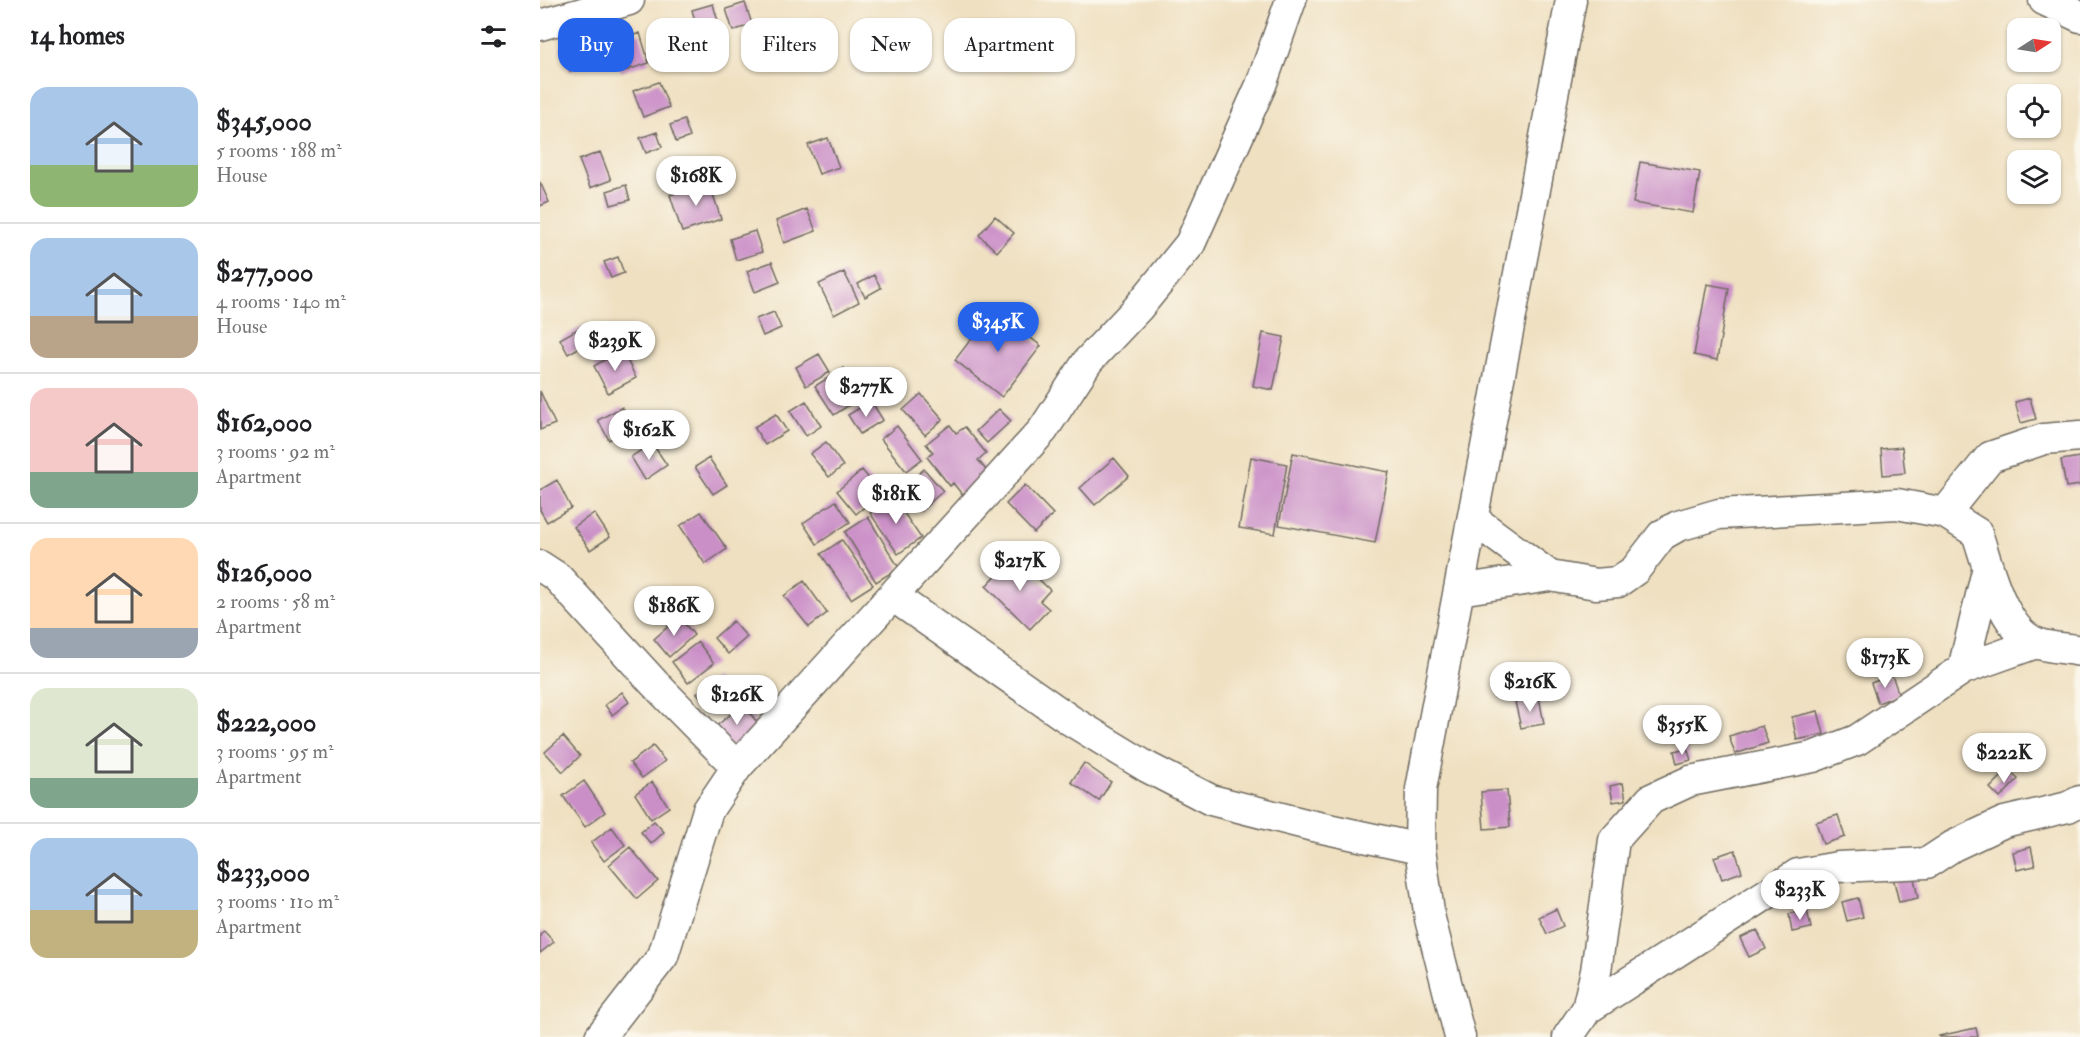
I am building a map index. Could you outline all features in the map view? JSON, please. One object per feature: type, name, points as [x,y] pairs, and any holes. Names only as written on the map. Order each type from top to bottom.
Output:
[{"type":"street","points":[[540,25],[629,0]]},
{"type":"street","points":[[600,1037],[663,956],[708,810],[737,766],[894,597],[1043,430],[1088,361],[1138,309],[1190,244],[1261,85],[1292,0]]},
{"type":"street","points":[[1460,1037],[1430,919],[1420,849],[1421,789],[1571,0]]},
{"type":"street","points":[[2044,0],[2080,17]]},
{"type":"street","points":[[1945,513],[1989,457],[2044,439],[2080,436]]},
{"type":"street","points":[[1459,590],[1550,576],[1596,584],[1618,582],[1635,570],[1662,535],[1678,526],[1719,514],[1897,504],[1945,513],[1977,533],[1998,597],[2016,628],[2036,643],[2080,651]]},
{"type":"street","points":[[1473,519],[1550,576]]},
{"type":"street","points":[[1963,669],[1988,565]]},
{"type":"street","points":[[540,566],[557,577],[655,684],[737,766]]},
{"type":"street","points":[[894,597],[1070,720],[1147,767],[1211,800],[1309,825],[1420,849]]},
{"type":"street","points":[[1568,1037],[1587,1009],[1596,971],[1614,840],[1651,799],[1690,781],[1813,757],[1857,740],[1963,669],[2036,643]]},
{"type":"street","points":[[1587,1009],[1798,874],[1838,867],[1927,863],[1953,846],[2004,822],[2068,807],[2080,801]]},
{"type":"building","points":[[745,3],[750,18],[741,18],[741,28],[733,31],[726,9]]},
{"type":"building","points":[[713,4],[717,18],[694,18],[692,10]]},
{"type":"building","points":[[640,33],[646,53],[646,64],[634,68],[634,35]]},
{"type":"building","points":[[659,82],[669,107],[643,117],[633,91]]},
{"type":"building","points":[[684,120],[690,137],[676,142],[670,125]]},
{"type":"building","points":[[657,132],[662,147],[646,153],[640,138]]},
{"type":"building","points":[[828,138],[839,167],[819,174],[808,145]]},
{"type":"building","points":[[600,152],[611,180],[590,188],[579,160]]},
{"type":"building","points":[[1640,162],[1700,172],[1693,213],[1633,203]]},
{"type":"building","points":[[540,182],[549,202],[540,206]]},
{"type":"building","points":[[709,182],[721,219],[682,232],[670,195]]},
{"type":"building","points":[[626,185],[630,200],[611,205],[607,191]]},
{"type":"building","points":[[807,209],[816,231],[784,243],[776,221]]},
{"type":"building","points":[[995,216],[1014,233],[997,252],[979,235]]},
{"type":"building","points":[[755,231],[762,252],[736,260],[730,239]]},
{"type":"building","points":[[618,257],[624,273],[611,278],[604,262]]},
{"type":"building","points":[[772,262],[780,282],[755,292],[747,271]]},
{"type":"building","points":[[844,272],[859,302],[834,315],[819,284]]},
{"type":"building","points":[[874,275],[881,288],[865,297],[858,284]]},
{"type":"building","points":[[1707,284],[1729,288],[1717,360],[1694,355]]},
{"type":"building","points":[[994,309],[1041,346],[1002,397],[955,360]]},
{"type":"building","points":[[774,312],[781,328],[763,336],[756,319]]},
{"type":"building","points":[[583,326],[591,341],[568,354],[560,339]]},
{"type":"building","points":[[1263,333],[1284,337],[1273,390],[1253,386]]},
{"type":"building","points":[[622,350],[636,378],[608,393],[594,366]]},
{"type":"building","points":[[819,354],[830,372],[806,386],[796,367]]},
{"type":"building","points":[[844,368],[863,396],[834,415],[815,386]]},
{"type":"building","points":[[540,391],[555,424],[540,430]]},
{"type":"building","points":[[921,394],[943,419],[925,435],[903,410]]},
{"type":"building","points":[[2030,398],[2036,419],[2021,423],[2015,402]]},
{"type":"building","points":[[806,401],[821,426],[806,436],[790,411]]},
{"type":"building","points":[[871,401],[883,420],[860,434],[848,415]]},
{"type":"building","points":[[622,407],[633,426],[609,440],[598,420]]},
{"type":"building","points":[[999,409],[1011,421],[987,443],[976,431]]},
{"type":"building","points":[[776,414],[787,431],[765,445],[754,427]]},
{"type":"building","points":[[950,425],[956,433],[965,427],[986,453],[978,460],[990,475],[964,497],[953,483],[950,486],[927,457],[933,452],[926,444]]},
{"type":"building","points":[[897,426],[922,459],[906,471],[881,439]]},
{"type":"building","points":[[826,442],[843,466],[829,477],[810,454]]},
{"type":"building","points":[[652,443],[667,465],[645,480],[631,457]]},
{"type":"building","points":[[1902,447],[1905,473],[1883,475],[1881,449]]},
{"type":"building","points":[[1293,453],[1389,472],[1375,543],[1279,525]]},
{"type":"building","points":[[1251,457],[1287,464],[1275,534],[1239,528]]},
{"type":"building","points":[[2080,457],[2080,485],[2066,487],[2061,460]]},
{"type":"building","points":[[709,458],[727,485],[713,494],[695,467]]},
{"type":"building","points":[[1114,458],[1129,476],[1095,505],[1080,488]]},
{"type":"building","points":[[924,469],[943,491],[921,511],[901,489]]},
{"type":"building","points":[[862,470],[881,493],[856,514],[837,491]]},
{"type":"building","points":[[557,480],[571,508],[547,522],[540,510],[540,490]]},
{"type":"building","points":[[1025,485],[1053,514],[1034,533],[1006,504]]},
{"type":"building","points":[[893,497],[921,538],[898,554],[870,513]]},
{"type":"building","points":[[836,501],[850,522],[817,544],[803,523]]},
{"type":"building","points":[[701,512],[727,549],[705,564],[680,526]]},
{"type":"building","points":[[594,513],[610,537],[590,550],[574,527]]},
{"type":"building","points":[[868,517],[899,568],[876,582],[845,532]]},
{"type":"building","points":[[842,540],[873,585],[851,599],[821,554]]},
{"type":"building","points":[[1015,556],[1050,590],[1040,601],[1049,609],[1030,629],[986,586]]},
{"type":"building","points":[[804,581],[827,613],[809,627],[784,596]]},
{"type":"building","points":[[679,617],[694,635],[669,657],[654,639]]},
{"type":"building","points":[[733,621],[747,637],[728,654],[714,638]]},
{"type":"building","points":[[698,642],[714,663],[688,683],[672,662]]},
{"type":"building","points":[[1892,675],[1899,695],[1878,703],[1871,683]]},
{"type":"building","points":[[714,678],[728,694],[711,709],[697,693]]},
{"type":"building","points":[[622,692],[629,702],[612,715],[605,705]]},
{"type":"building","points":[[1539,697],[1544,724],[1521,728],[1515,702]]},
{"type":"building","points":[[743,704],[759,725],[731,748],[714,728]]},
{"type":"building","points":[[1818,711],[1824,734],[1797,740],[1792,717]]},
{"type":"building","points":[[1762,726],[1768,743],[1735,754],[1729,736]]},
{"type":"building","points":[[563,736],[580,756],[563,772],[545,752]]},
{"type":"building","points":[[653,746],[665,761],[642,778],[630,763]]},
{"type":"building","points":[[1687,748],[1691,760],[1677,764],[1674,751]]},
{"type":"building","points":[[1084,763],[1111,782],[1099,801],[1071,782]]},
{"type":"building","points":[[2008,770],[2018,779],[2000,798],[1990,788]]},
{"type":"building","points":[[584,781],[605,812],[585,827],[563,796]]},
{"type":"building","points":[[652,782],[669,807],[651,819],[635,794]]},
{"type":"building","points":[[1623,783],[1626,800],[1613,802],[1610,786]]},
{"type":"building","points":[[1507,790],[1510,827],[1484,829],[1481,792]]},
{"type":"building","points":[[1838,815],[1845,837],[1823,844],[1816,822]]},
{"type":"building","points":[[654,821],[664,832],[651,844],[641,832]]},
{"type":"building","points":[[612,827],[625,845],[604,861],[591,843]]},
{"type":"building","points":[[630,847],[658,881],[637,899],[609,865]]},
{"type":"building","points":[[2031,847],[2035,866],[2017,870],[2013,852]]},
{"type":"building","points":[[1735,850],[1742,872],[1722,879],[1714,857]]},
{"type":"building","points":[[1913,873],[1918,898],[1899,902],[1893,877]]},
{"type":"building","points":[[1858,898],[1863,917],[1847,921],[1842,902]]},
{"type":"building","points":[[1556,909],[1563,926],[1547,934],[1539,917]]},
{"type":"building","points":[[1807,910],[1811,928],[1792,932],[1789,914]]},
{"type":"building","points":[[1757,930],[1766,949],[1749,957],[1740,938]]},
{"type":"building","points":[[544,931],[554,942],[540,953],[540,934]]},
{"type":"building","points":[[1976,1028],[1978,1037],[1939,1036]]}]
